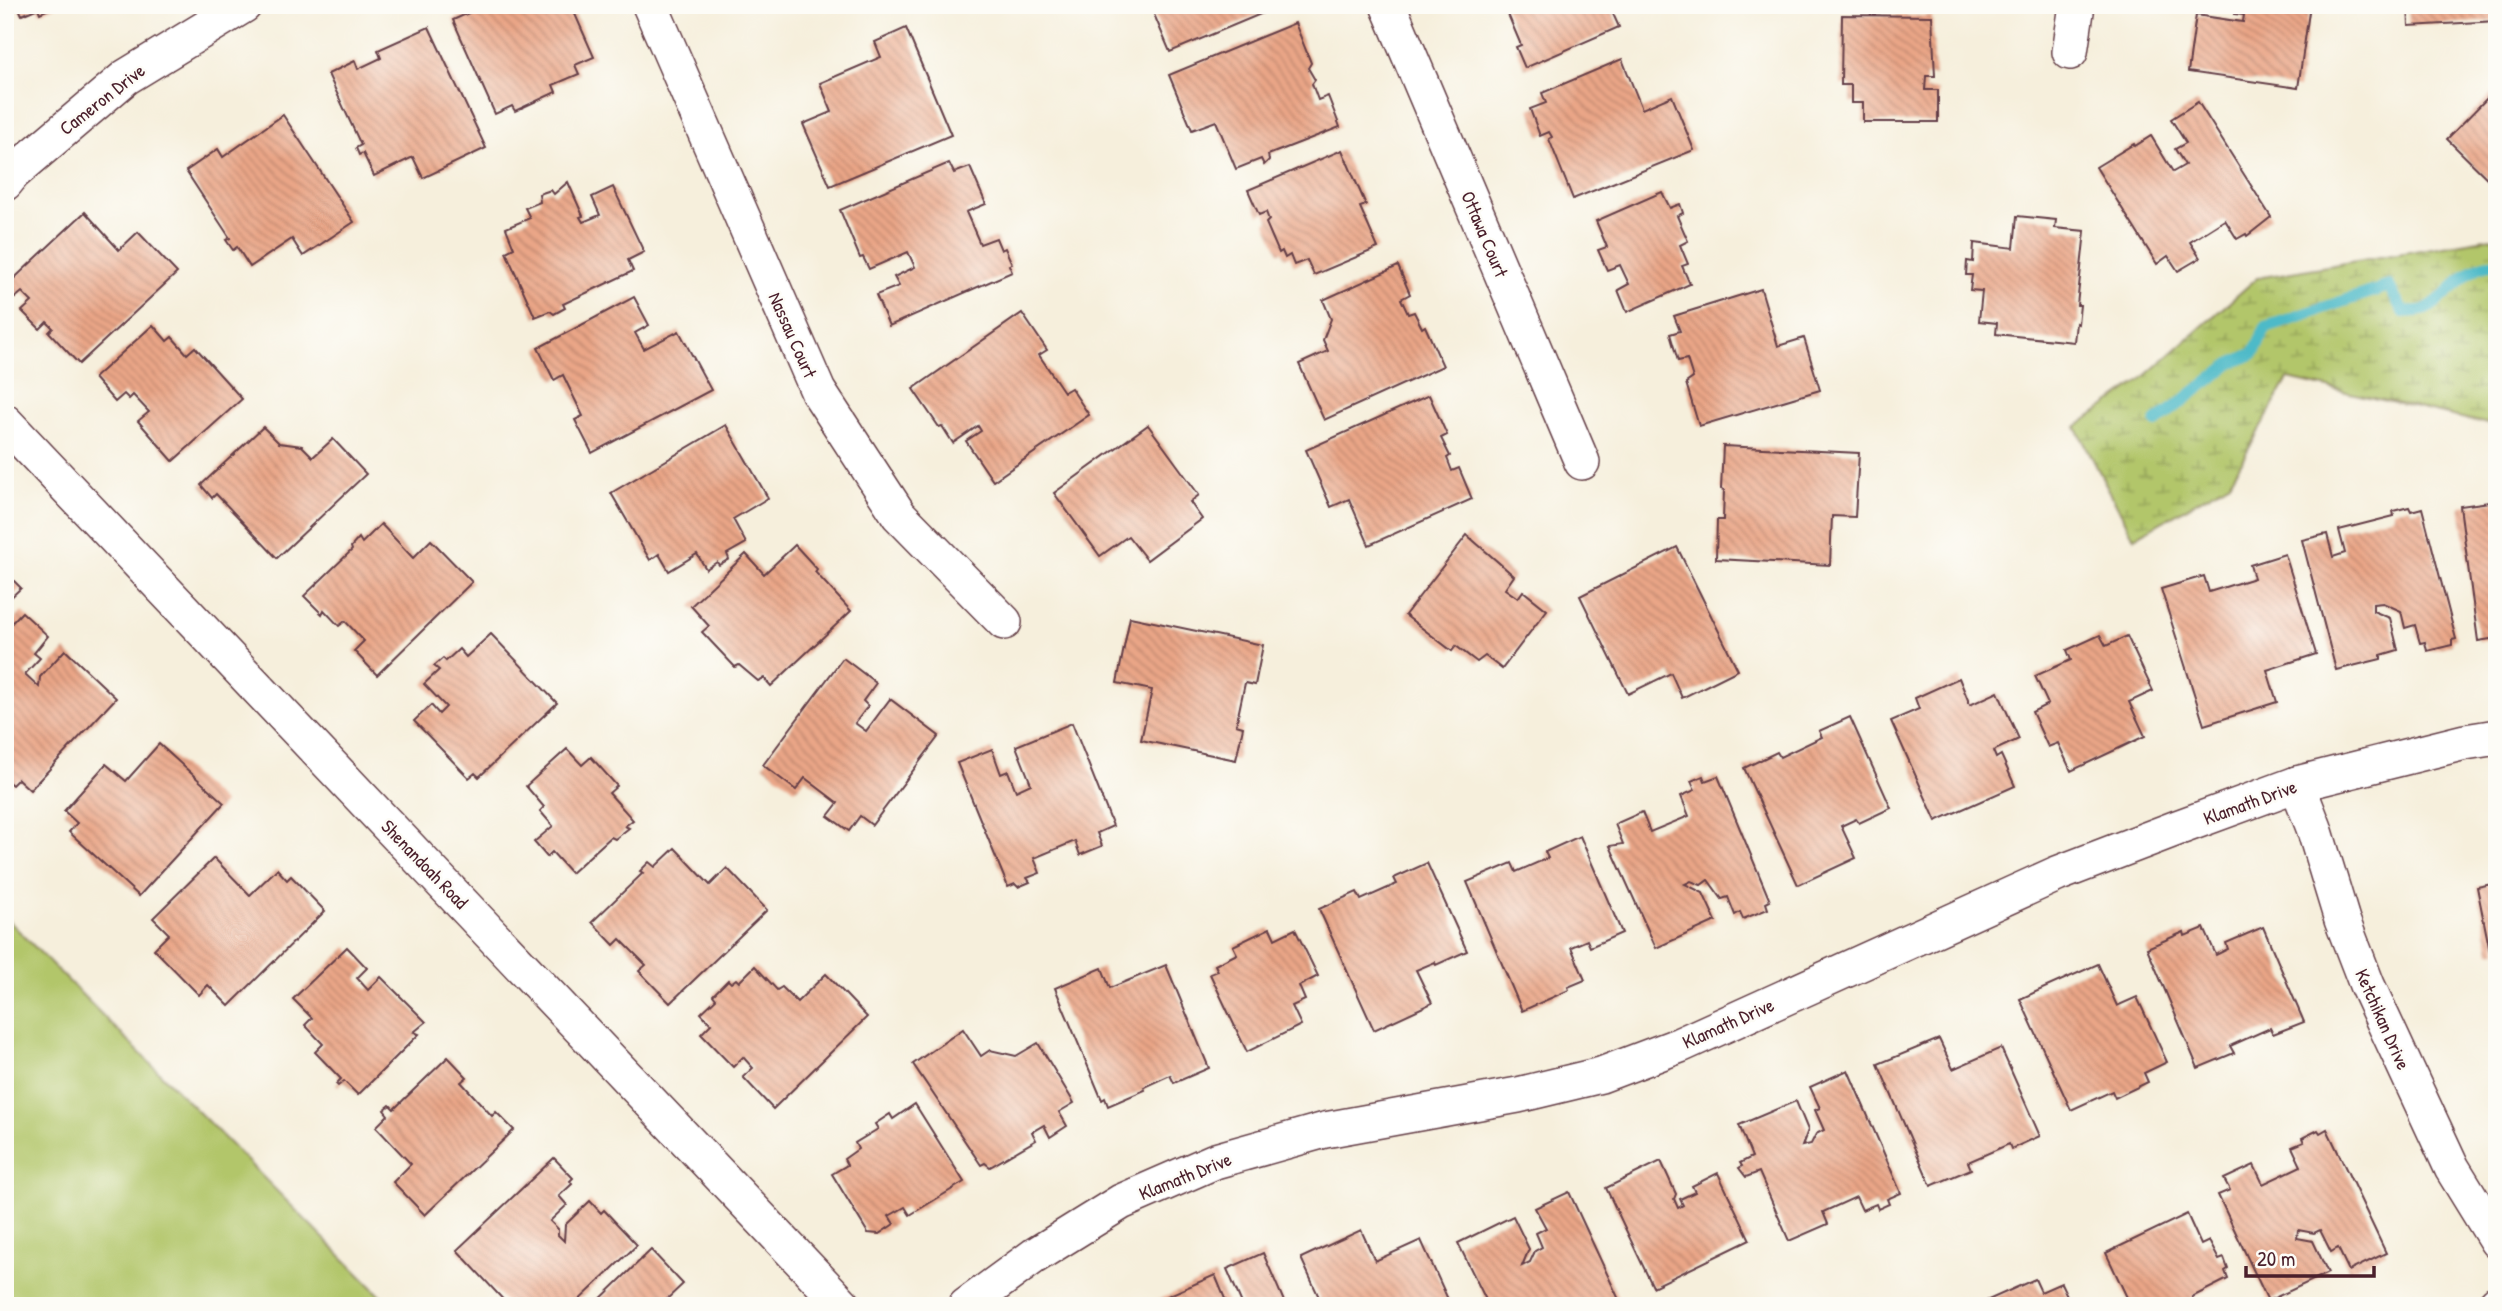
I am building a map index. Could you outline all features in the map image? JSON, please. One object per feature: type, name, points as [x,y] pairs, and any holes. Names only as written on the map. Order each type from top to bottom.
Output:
[{"type":"street","name":"Cameron Drive","points":[[5,183],[13,173],[126,77],[244,5]]},
{"type":"street","name":"Nassau Court","points":[[650,5],[818,391],[899,514],[1004,622]]},
{"type":"street","name":"Ottawa Court","points":[[1388,5],[1582,463]]},
{"type":"street","points":[[2070,52],[2077,5]]},
{"type":"street","name":"Shenandoah Road","points":[[5,422],[844,1306]]},
{"type":"street","name":"Klamath Drive","points":[[966,1306],[1034,1256],[1121,1202],[1215,1161],[1325,1130],[1518,1095],[1601,1075],[1680,1045],[2057,874],[2297,784],[2465,742],[2497,737]]},
{"type":"street","name":"Ketchikan Drive","points":[[2297,784],[2314,828],[2342,920],[2367,985],[2452,1168],[2497,1241]]},
{"type":"green space","points":[[2497,237],[2497,426],[2288,379],[2230,482],[2134,538],[2076,427],[2141,380],[2257,278]]},
{"type":"green space","points":[[5,917],[386,1301],[391,1306],[5,1306]]},
{"type":"building","points":[[5,5],[58,5],[40,13],[38,8],[22,15],[19,8],[5,15]]},
{"type":"building","points":[[486,5],[520,5],[523,12],[528,9],[527,5],[571,5],[594,57],[575,65],[579,74],[553,85],[556,92],[515,111],[512,106],[495,114],[453,20]]},
{"type":"building","points":[[1150,5],[1282,5],[1170,52]]},
{"type":"building","points":[[1504,5],[1609,5],[1619,27],[1525,68],[1516,47],[1521,45]]},
{"type":"building","points":[[2236,5],[2310,5],[2298,88],[2188,72],[2196,15],[2243,22],[2244,15],[2235,14]]},
{"type":"building","points":[[2408,5],[2497,5],[2497,21],[2409,26]]},
{"type":"building","points":[[1842,15],[1932,16],[1935,76],[1926,76],[1925,90],[1938,90],[1938,122],[1863,122],[1863,103],[1851,103],[1851,85],[1841,85]]},
{"type":"building","points":[[1295,23],[1311,63],[1308,68],[1315,80],[1312,84],[1318,100],[1328,96],[1340,127],[1268,155],[1269,160],[1264,165],[1261,159],[1236,169],[1216,121],[1192,130],[1169,75]]},
{"type":"building","points":[[429,27],[486,148],[423,178],[413,157],[374,176],[363,153],[359,155],[356,148],[361,145],[328,74],[355,61],[358,69],[381,58],[378,50]]},
{"type":"building","points":[[906,28],[951,135],[830,186],[803,124],[832,112],[820,83],[881,57],[875,42]]},
{"type":"building","points":[[1622,59],[1642,109],[1672,96],[1694,150],[1573,199],[1549,139],[1552,137],[1549,132],[1540,136],[1530,109],[1546,103],[1542,93]]},
{"type":"building","points":[[2497,88],[2497,188],[2447,139]]},
{"type":"building","points":[[2198,102],[2271,217],[2247,236],[2246,234],[2237,239],[2225,220],[2190,242],[2200,258],[2178,271],[2168,256],[2157,264],[2096,167],[2151,136],[2173,172],[2185,165],[2175,149],[2186,143],[2171,119]]},
{"type":"building","points":[[283,115],[354,222],[303,256],[292,239],[250,267],[237,247],[233,250],[226,240],[230,238],[186,171],[218,149],[223,157]]},
{"type":"building","points":[[1342,150],[1366,205],[1360,207],[1378,248],[1314,275],[1307,260],[1294,265],[1290,255],[1285,258],[1282,251],[1279,253],[1266,223],[1269,220],[1266,212],[1259,215],[1248,190]]},
{"type":"building","points":[[949,163],[954,173],[970,167],[986,204],[966,212],[980,244],[996,238],[1001,250],[1005,248],[1012,264],[1009,265],[1012,272],[889,326],[876,295],[899,286],[894,277],[915,267],[908,252],[869,269],[863,257],[860,258],[840,210]]},
{"type":"building","points":[[568,182],[583,216],[580,217],[583,222],[600,215],[592,197],[613,187],[644,252],[628,260],[633,271],[563,304],[565,308],[554,314],[550,311],[535,317],[506,252],[514,248],[506,228],[530,218],[525,208],[540,202],[539,194],[551,190],[554,194]]},
{"type":"building","points":[[1662,192],[1670,208],[1680,204],[1683,213],[1677,216],[1688,241],[1680,245],[1688,264],[1682,266],[1690,284],[1627,312],[1618,290],[1629,284],[1620,265],[1607,270],[1598,250],[1607,247],[1596,221]]},
{"type":"building","points":[[85,212],[119,250],[138,232],[177,273],[79,364],[49,332],[53,328],[47,322],[40,329],[22,311],[32,302],[22,292],[15,298],[5,287]]},
{"type":"building","points":[[2017,216],[2056,220],[2055,228],[2085,231],[2077,305],[2080,305],[2074,342],[1996,334],[1997,323],[1979,321],[1982,291],[1970,290],[1972,275],[1966,275],[1967,261],[1973,262],[1974,243],[2014,248]]},
{"type":"building","points":[[1398,266],[1410,294],[1401,299],[1408,314],[1414,312],[1422,328],[1425,326],[1443,366],[1324,420],[1299,364],[1328,351],[1323,340],[1331,319],[1323,300]]},
{"type":"building","points":[[1761,289],[1778,346],[1804,338],[1820,390],[1699,426],[1686,383],[1693,378],[1687,359],[1678,361],[1670,334],[1680,331],[1674,316]]},
{"type":"building","points":[[634,297],[649,325],[635,333],[644,349],[679,331],[711,390],[592,453],[575,420],[583,416],[563,375],[554,380],[538,348]]},
{"type":"building","points":[[1022,313],[1047,350],[1039,355],[1064,392],[1071,388],[1089,415],[993,481],[966,441],[981,431],[978,426],[953,443],[913,389]]},
{"type":"building","points":[[153,325],[167,341],[172,337],[187,354],[195,347],[242,399],[173,461],[138,421],[149,412],[133,395],[129,399],[124,394],[115,402],[94,378]]},
{"type":"building","points":[[1429,395],[1447,435],[1441,438],[1450,456],[1447,458],[1452,471],[1459,468],[1472,499],[1369,545],[1349,499],[1331,507],[1306,450]]},
{"type":"building","points":[[726,425],[768,498],[733,519],[746,543],[727,554],[729,559],[706,569],[697,554],[669,571],[659,554],[650,560],[611,493]]},
{"type":"building","points":[[1148,425],[1199,495],[1190,502],[1202,519],[1147,560],[1128,536],[1100,556],[1054,493]]},
{"type":"building","points":[[263,427],[279,443],[302,446],[313,457],[333,439],[366,474],[277,558],[216,494],[212,498],[201,485]]},
{"type":"building","points":[[1723,446],[1859,453],[1855,517],[1832,516],[1830,565],[1716,559],[1717,520],[1723,520]]},
{"type":"building","points":[[2497,501],[2497,638],[2478,641],[2460,506]]},
{"type":"building","points":[[2409,507],[2411,511],[2422,508],[2456,639],[2452,640],[2452,645],[2427,651],[2425,642],[2420,643],[2415,625],[2405,628],[2401,611],[2383,603],[2373,604],[2373,611],[2390,618],[2398,650],[2381,655],[2381,659],[2336,670],[2302,540],[2327,534],[2333,557],[2345,553],[2339,530],[2394,516],[2393,511]]},
{"type":"building","points":[[381,524],[413,558],[431,540],[472,582],[377,675],[354,651],[364,641],[345,621],[339,626],[324,610],[322,614],[304,596],[352,550],[351,547],[359,538],[362,543]]},
{"type":"building","points":[[1467,535],[1514,576],[1505,589],[1518,598],[1523,591],[1547,610],[1502,669],[1485,656],[1477,662],[1456,646],[1452,651],[1405,615]]},
{"type":"building","points":[[795,545],[817,569],[815,572],[851,611],[771,686],[764,678],[758,681],[739,665],[735,667],[702,632],[709,626],[691,606],[746,554],[764,574]]},
{"type":"building","points":[[1677,547],[1738,670],[1682,698],[1671,673],[1628,694],[1580,596]]},
{"type":"building","points":[[2285,554],[2316,654],[2267,670],[2277,702],[2204,725],[2161,589],[2204,576],[2209,592],[2254,578],[2250,565]]},
{"type":"building","points":[[5,572],[21,588],[5,603]]},
{"type":"building","points":[[22,612],[48,636],[34,653],[40,658],[25,674],[39,687],[40,677],[65,650],[116,698],[30,790],[18,779],[12,785],[5,779],[5,630]]},
{"type":"building","points":[[1130,617],[1263,645],[1255,685],[1245,683],[1236,725],[1243,727],[1236,760],[1141,740],[1152,690],[1117,683]]},
{"type":"building","points":[[491,634],[557,703],[479,777],[475,773],[469,778],[414,721],[431,705],[439,714],[446,707],[424,684],[439,670],[434,666],[443,658],[446,661],[459,649],[466,657]]},
{"type":"building","points":[[2100,635],[2106,646],[2127,636],[2153,691],[2129,702],[2145,736],[2071,771],[2058,743],[2048,747],[2032,712],[2048,704],[2035,676],[2071,660],[2067,650]]},
{"type":"building","points":[[843,658],[876,683],[863,701],[868,706],[855,723],[866,731],[890,699],[939,736],[872,825],[860,816],[849,831],[828,816],[838,803],[805,778],[796,790],[763,765]]},
{"type":"building","points":[[1959,678],[1970,705],[1998,692],[2019,739],[1993,751],[1996,758],[2001,755],[2015,786],[1936,821],[1891,721],[1919,709],[1915,698]]},
{"type":"building","points":[[1850,717],[1891,808],[1859,823],[1856,819],[1841,826],[1856,858],[1798,885],[1744,768],[1777,752],[1780,757],[1822,737],[1819,731]]},
{"type":"building","points":[[1072,723],[1113,826],[1097,833],[1102,846],[1080,855],[1075,841],[1034,858],[1040,873],[1027,878],[1030,882],[1018,887],[1015,884],[1008,887],[957,763],[992,749],[1001,774],[1008,771],[1016,791],[1031,784],[1016,746]]},
{"type":"building","points":[[159,744],[224,803],[139,896],[69,832],[77,823],[64,811],[106,764],[126,781]]},
{"type":"building","points":[[567,749],[582,765],[591,757],[617,786],[609,793],[633,820],[625,826],[629,828],[615,839],[611,837],[571,873],[552,852],[547,857],[534,842],[553,826],[540,811],[544,807],[526,786]]},
{"type":"building","points":[[1703,776],[1705,781],[1718,776],[1770,901],[1766,903],[1768,909],[1743,919],[1740,912],[1735,915],[1728,897],[1722,899],[1708,880],[1701,885],[1691,881],[1685,884],[1703,893],[1716,921],[1656,948],[1610,846],[1623,844],[1615,824],[1642,812],[1650,832],[1689,816],[1681,796],[1695,790],[1691,781]]},
{"type":"building","points":[[1580,836],[1622,933],[1590,947],[1587,940],[1571,947],[1585,980],[1522,1011],[1467,882],[1512,863],[1516,872],[1548,858],[1545,852]]},
{"type":"building","points":[[675,848],[710,885],[727,868],[767,910],[670,1003],[639,971],[646,965],[620,939],[614,945],[592,922],[643,873],[640,871],[649,862],[655,867]]},
{"type":"building","points":[[214,858],[250,895],[277,869],[287,880],[291,876],[325,911],[229,1006],[208,985],[199,995],[154,949],[169,934],[153,918]]},
{"type":"building","points":[[1427,863],[1467,951],[1436,965],[1435,962],[1416,970],[1432,1003],[1374,1030],[1319,909],[1357,892],[1361,900],[1397,884],[1394,878]]},
{"type":"building","points":[[2497,883],[2497,951],[2490,952],[2477,887]]},
{"type":"building","points":[[2263,927],[2304,1022],[2273,1034],[2270,1028],[2230,1046],[2234,1053],[2198,1068],[2147,948],[2184,932],[2185,936],[2204,928],[2216,955],[2228,949],[2226,943]]},
{"type":"building","points":[[1270,928],[1275,939],[1295,929],[1318,976],[1299,986],[1305,1000],[1292,1006],[1301,1025],[1247,1052],[1210,974],[1218,971],[1215,965],[1237,954],[1233,946]]},
{"type":"building","points":[[347,947],[367,968],[357,978],[368,990],[381,977],[426,1022],[414,1032],[419,1034],[358,1095],[344,1081],[338,1086],[336,1084],[341,1079],[315,1052],[323,1044],[305,1025],[312,1018],[293,999]]},
{"type":"building","points":[[2098,964],[2117,1006],[2137,997],[2167,1062],[2144,1073],[2148,1082],[2115,1098],[2112,1091],[2071,1110],[2020,999]]},
{"type":"building","points":[[1166,965],[1209,1068],[1174,1083],[1170,1075],[1144,1087],[1145,1090],[1108,1106],[1105,1098],[1102,1100],[1055,988],[1102,968],[1110,988]]},
{"type":"building","points":[[755,966],[777,990],[782,987],[797,1002],[826,974],[867,1017],[773,1109],[743,1077],[753,1068],[743,1057],[733,1067],[701,1034],[711,1024],[701,1013],[716,999],[713,995],[728,980],[731,983],[736,979],[739,982]]},
{"type":"building","points":[[963,1029],[981,1056],[990,1050],[1016,1056],[1038,1043],[1074,1103],[1059,1112],[1067,1126],[1050,1137],[1044,1125],[1032,1132],[1036,1140],[990,1167],[985,1163],[981,1165],[913,1064]]},
{"type":"building","points":[[1939,1039],[1953,1069],[2001,1048],[2040,1136],[2011,1149],[2009,1144],[1968,1162],[1971,1169],[1931,1186],[1878,1064]]},
{"type":"building","points":[[448,1057],[467,1077],[461,1082],[492,1116],[496,1112],[514,1130],[425,1215],[393,1182],[411,1164],[376,1127],[388,1115],[384,1110],[390,1105],[394,1109]]},
{"type":"building","points":[[1848,1070],[1901,1193],[1887,1199],[1889,1204],[1878,1209],[1876,1204],[1862,1210],[1856,1197],[1823,1212],[1828,1224],[1789,1241],[1759,1172],[1746,1177],[1739,1168],[1742,1166],[1740,1163],[1752,1157],[1739,1125],[1796,1101],[1808,1130],[1802,1146],[1811,1144],[1816,1134],[1824,1130],[1815,1110],[1820,1108],[1810,1087]]},
{"type":"building","points":[[915,1104],[964,1182],[910,1215],[905,1207],[889,1216],[894,1224],[879,1234],[868,1233],[832,1174],[847,1165],[844,1159],[858,1149],[855,1143],[878,1129],[875,1124],[890,1114],[893,1119]]},
{"type":"building","points":[[2327,1129],[2386,1253],[2349,1271],[2338,1248],[2331,1252],[2320,1230],[2314,1233],[2298,1230],[2297,1238],[2313,1241],[2328,1273],[2268,1301],[2218,1195],[2230,1190],[2224,1179],[2254,1165],[2263,1184],[2301,1166],[2292,1147],[2304,1142],[2302,1138],[2318,1130],[2320,1133]]},
{"type":"building","points":[[554,1158],[573,1178],[570,1181],[572,1184],[559,1196],[567,1205],[550,1221],[558,1229],[558,1235],[564,1241],[565,1225],[590,1201],[601,1213],[604,1210],[637,1245],[573,1306],[509,1306],[457,1250]]},
{"type":"building","points":[[1661,1161],[1676,1194],[1674,1199],[1678,1208],[1683,1205],[1680,1199],[1695,1192],[1692,1186],[1718,1173],[1750,1240],[1653,1287],[1606,1188]]},
{"type":"building","points":[[1569,1192],[1622,1306],[1489,1306],[1458,1243],[1513,1216],[1529,1249],[1522,1266],[1530,1262],[1535,1251],[1542,1247],[1536,1233],[1546,1228],[1535,1208]]},
{"type":"building","points":[[2187,1214],[2201,1245],[2209,1241],[2219,1260],[2224,1258],[2228,1279],[2192,1297],[2196,1306],[2131,1306],[2106,1253]]},
{"type":"building","points":[[1361,1230],[1375,1261],[1421,1240],[1451,1306],[1323,1306],[1301,1258]]},
{"type":"building","points":[[651,1250],[683,1284],[667,1299],[673,1306],[593,1306]]},
{"type":"building","points":[[1263,1253],[1286,1306],[1243,1306],[1227,1269]]},
{"type":"building","points":[[1215,1275],[1228,1306],[1158,1306],[1156,1301]]},
{"type":"building","points":[[2035,1279],[2041,1292],[2061,1283],[2072,1306],[1988,1306],[1986,1301]]},
{"type":"waterway","points":[[2156,422],[2230,364],[2254,353],[2266,327],[2389,286],[2403,312],[2424,310],[2477,268],[2497,264]]}]
